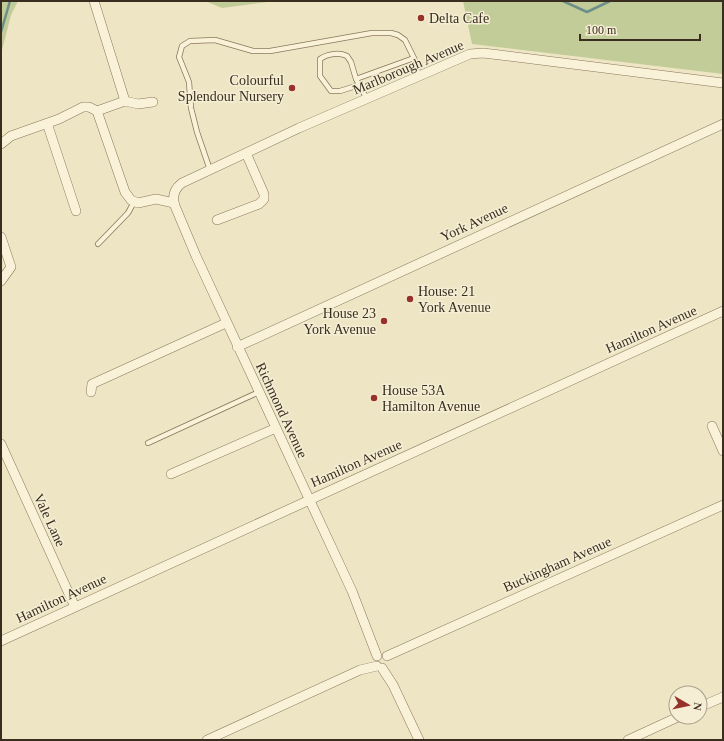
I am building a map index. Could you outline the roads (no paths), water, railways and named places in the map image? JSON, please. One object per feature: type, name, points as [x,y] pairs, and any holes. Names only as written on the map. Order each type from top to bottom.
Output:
[{"type":"street","points":[[94,1],[124,101]]},
{"type":"street","name":"Marlborough Avenue","points":[[174,199],[177,187],[182,183],[367,98],[463,57],[483,53],[723,83]]},
{"type":"street","points":[[97,111],[124,101],[138,104],[153,102]]},
{"type":"street","points":[[1,144],[11,136],[47,123],[83,107],[89,107],[97,111],[125,192],[131,200],[134,202],[141,202],[156,199],[174,199]]},
{"type":"street","points":[[47,123],[76,210]]},
{"type":"street","name":"York Avenue","points":[[237,346],[723,124]]},
{"type":"street","points":[[217,220],[259,204],[264,199],[264,194],[246,153]]},
{"type":"street","name":"Richmond Avenue","points":[[174,199],[226,323],[352,591],[370,636],[419,740]]},
{"type":"street","points":[[1,239],[11,267],[1,281]]},
{"type":"street","name":"Hamilton Avenue","points":[[1,641],[723,311]]},
{"type":"street","points":[[91,392],[92,384],[226,323]]},
{"type":"street","points":[[712,426],[723,451]]},
{"type":"street","points":[[172,474],[276,428]]},
{"type":"street","name":"Vale Lane","points":[[1,444],[75,607]]},
{"type":"street","name":"Buckingham Avenue","points":[[207,740],[723,505]]},
{"type":"street","points":[[708,704],[723,697]]},
{"type":"street","points":[[628,740],[668,722]]},
{"type":"lane","points":[[210,170],[197,132],[191,108],[189,82],[179,57],[180,50],[186,43],[195,40],[215,40],[253,51],[270,51],[381,32],[402,37],[408,45],[414,58],[419,76]]},
{"type":"lane","points":[[359,85],[340,91],[332,91],[320,76],[320,59],[324,56],[336,54],[347,56],[351,62],[356,79],[367,98]]},
{"type":"lane","points":[[356,79],[414,58]]},
{"type":"lane","points":[[98,244],[128,213],[134,202]]},
{"type":"lane","points":[[148,443],[259,392]]},
{"type":"waterway","points":[[1,32],[10,1]]},
{"type":"waterway","points":[[563,1],[587,12],[610,1]]},
{"type":"place","name":"Delta Cafe","points":[[421,18]]},
{"type":"place","name":"Colourful Splendour Nursery","points":[[292,88]]},
{"type":"place","name":"House: 21 York Avenue","points":[[410,299]]},
{"type":"place","name":"House 23 York Avenue","points":[[384,321]]},
{"type":"place","name":"House 53A Hamilton Avenue","points":[[374,398]]}]
